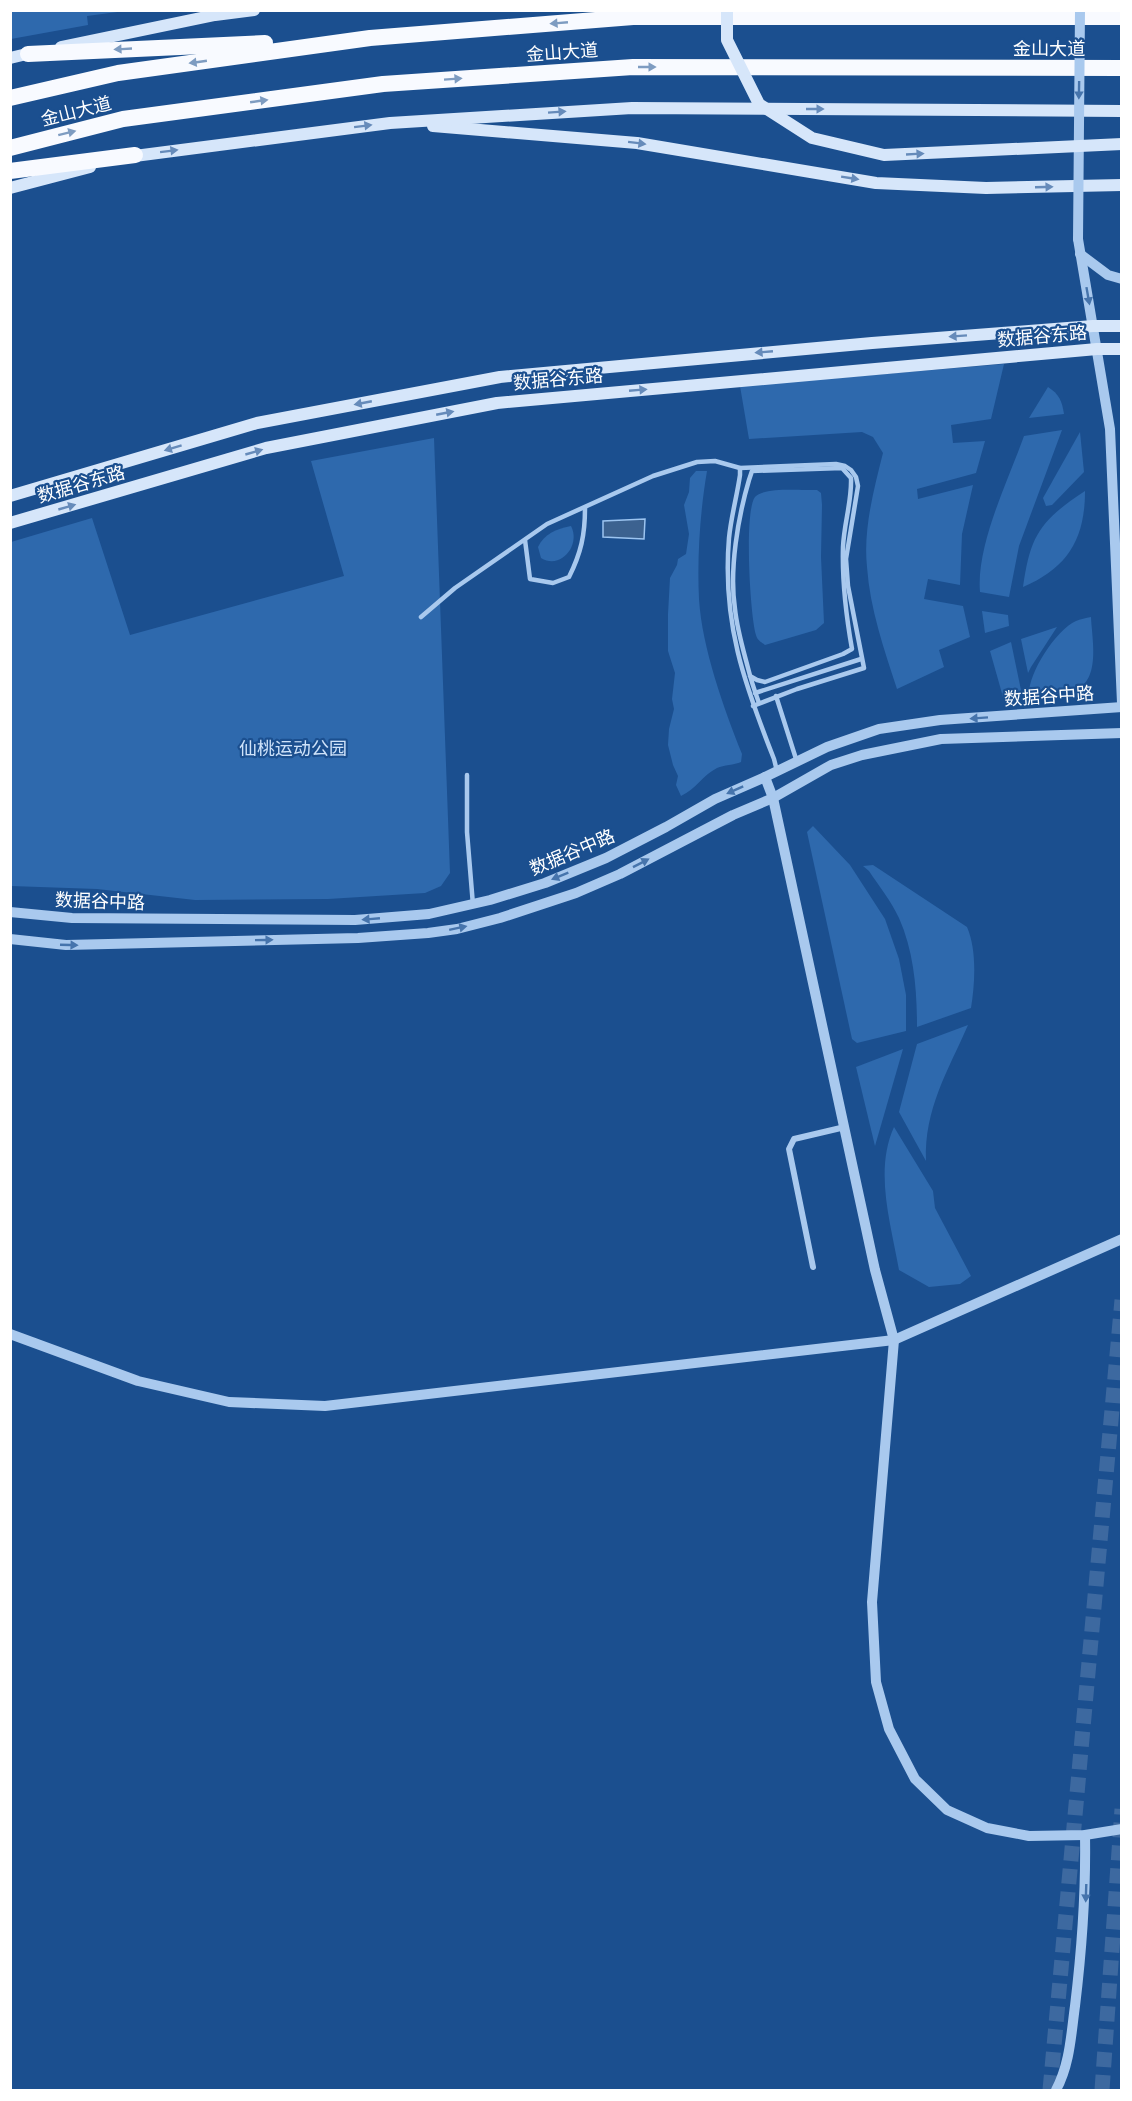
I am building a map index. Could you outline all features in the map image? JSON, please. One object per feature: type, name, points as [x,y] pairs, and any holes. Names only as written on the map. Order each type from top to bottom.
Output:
[{"type":"highway","name":"金山大道","points":[[10,98],[118,73],[370,38],[633,17],[1122,16]]},
{"type":"highway","points":[[28,54],[370,38]]},
{"type":"highway","name":"金山大道","points":[[10,148],[123,119],[395,83],[633,67],[1122,68]]},
{"type":"highway","points":[[10,171],[135,155]]},
{"type":"main road","points":[[10,58],[193,19],[254,10]]},
{"type":"main road","points":[[727,10],[727,40],[759,104],[812,138],[884,155],[1122,144]]},
{"type":"main road","points":[[10,189],[135,155],[390,123],[632,108],[1122,111]]},
{"type":"main road","points":[[390,123],[637,143],[876,183],[986,188],[1122,185]]},
{"type":"main road","name":"数据谷东路","points":[[10,496],[257,423],[500,377],[872,343],[1093,326],[1122,326]]},
{"type":"main road","name":"数据谷东路","points":[[10,523],[266,448],[497,403],[1097,349],[1122,349]]},
{"type":"street","points":[[1080,10],[1078,239],[1110,429],[1122,705]]},
{"type":"street","points":[[1080,254],[1108,275],[1122,279]]},
{"type":"street","name":"数据谷中路","points":[[10,912],[72,918],[355,920],[429,914],[545,883],[606,858],[715,799],[826,747],[879,729],[899,725],[1122,705]]},
{"type":"street","name":"数据谷中路","points":[[10,939],[78,945],[358,938],[428,933],[457,928],[507,916],[576,893],[620,874],[733,815],[773,798],[831,765],[862,755],[916,742],[941,739],[1122,733]]},
{"type":"street","points":[[765,777],[773,798],[875,1270],[894,1340],[872,1602],[876,1682],[890,1729],[915,1779],[947,1810],[987,1828],[1029,1836],[1085,1834],[1122,1829]]},
{"type":"street","points":[[813,1267],[789,1149],[794,1139],[845,1126]]},
{"type":"street","points":[[10,1334],[138,1381],[218,1400],[325,1406],[894,1340],[1122,1239]]},
{"type":"street","points":[[1056,2091],[1069,2056],[1082,1956],[1086,1892],[1085,1834]]},
{"type":"lane","points":[[421,617],[455,588],[547,524],[653,476],[697,462],[715,461],[740,468],[836,464],[845,466],[856,477],[858,486],[846,559],[848,586],[864,668],[776,696],[753,706]]},
{"type":"lane","points":[[740,468],[741,475],[729,537],[728,592],[734,638],[753,706],[777,771]]},
{"type":"lane","points":[[750,676],[765,682],[852,649],[843,582],[843,547],[852,491],[851,478],[842,468],[752,471],[740,515],[734,590],[735,609],[750,676],[759,703]]},
{"type":"lane","points":[[525,540],[530,579],[554,583],[569,577],[580,555],[585,527],[585,508]]},
{"type":"lane","points":[[755,693],[861,659]]},
{"type":"lane","points":[[776,696],[797,762]]},
{"type":"lane","points":[[467,775],[467,832],[473,904]]},
{"type":"green space","points":[[10,11],[125,11],[87,16],[88,25],[11,39]]},
{"type":"green space","points":[[1004,364],[991,419],[951,425],[953,443],[985,441],[976,473],[917,489],[918,499],[973,485],[962,534],[960,585],[928,579],[924,599],[963,606],[970,637],[939,650],[944,667],[897,689],[874,614],[866,553],[868,524],[883,453],[873,437],[862,432],[749,439],[740,386]]},
{"type":"green space","points":[[1048,387],[1059,398],[1064,414],[1029,418]]},
{"type":"green space","points":[[1062,430],[1019,546],[1009,597],[980,592],[980,574],[988,534],[1024,436]]},
{"type":"green space","points":[[1080,432],[1084,472],[1052,505],[1046,506],[1043,498]]},
{"type":"green space","name":"仙桃运动公园","points":[[434,438],[450,873],[441,886],[425,893],[328,899],[195,900],[97,889],[11,886],[11,542],[92,518],[130,635],[344,576],[311,461]]},
{"type":"green space","points":[[696,471],[707,471],[698,583],[704,638],[728,718],[742,754],[741,762],[717,768],[681,796],[676,785],[678,776],[668,745],[674,709],[672,699],[675,673],[668,651],[668,614],[670,578],[678,559],[686,554],[689,534],[684,505],[689,492],[690,478]]},
{"type":"green space","points":[[778,490],[817,490],[821,493],[822,505],[821,557],[824,623],[816,630],[765,645],[759,641],[754,624],[749,564],[750,522],[755,497],[764,492]]},
{"type":"green space","points":[[1085,491],[1082,524],[1070,550],[1051,571],[1023,587],[1029,554],[1040,530],[1058,511]]},
{"type":"green space","points":[[571,526],[573,541],[567,554],[556,561],[541,558],[538,547],[547,535]]},
{"type":"green space","points":[[982,611],[1008,615],[1009,626],[985,633]]},
{"type":"green space","points":[[1091,617],[1093,660],[1087,680],[1081,687],[1071,692],[1029,695],[1033,675],[1052,643],[1068,626],[1078,620]]},
{"type":"green space","points":[[1057,627],[1031,667],[1028,673],[1021,639]]},
{"type":"green space","points":[[1011,642],[1022,695],[1003,697],[990,651]]},
{"type":"green space","points":[[813,826],[850,865],[885,919],[899,959],[906,995],[906,1031],[857,1043],[852,1039],[807,832]]},
{"type":"green space","points":[[873,865],[967,927],[974,967],[971,1008],[917,1027],[915,985],[908,944],[899,918],[869,871],[863,866]]},
{"type":"green space","points":[[968,1025],[933,1107],[926,1142],[926,1161],[899,1112],[917,1044]]},
{"type":"green space","points":[[903,1049],[875,1146],[856,1067]]},
{"type":"green space","points":[[894,1127],[933,1191],[935,1208],[971,1276],[960,1284],[929,1287],[899,1270],[886,1198],[885,1179],[885,1161]]},
{"type":"shaded area","points":[[645,519],[644,539],[603,537],[603,521]]},
{"type":"tunnel","points":[[1050,2090],[1122,1300]]},
{"type":"tunnel","points":[[1102,2090],[1122,1809]]}]
